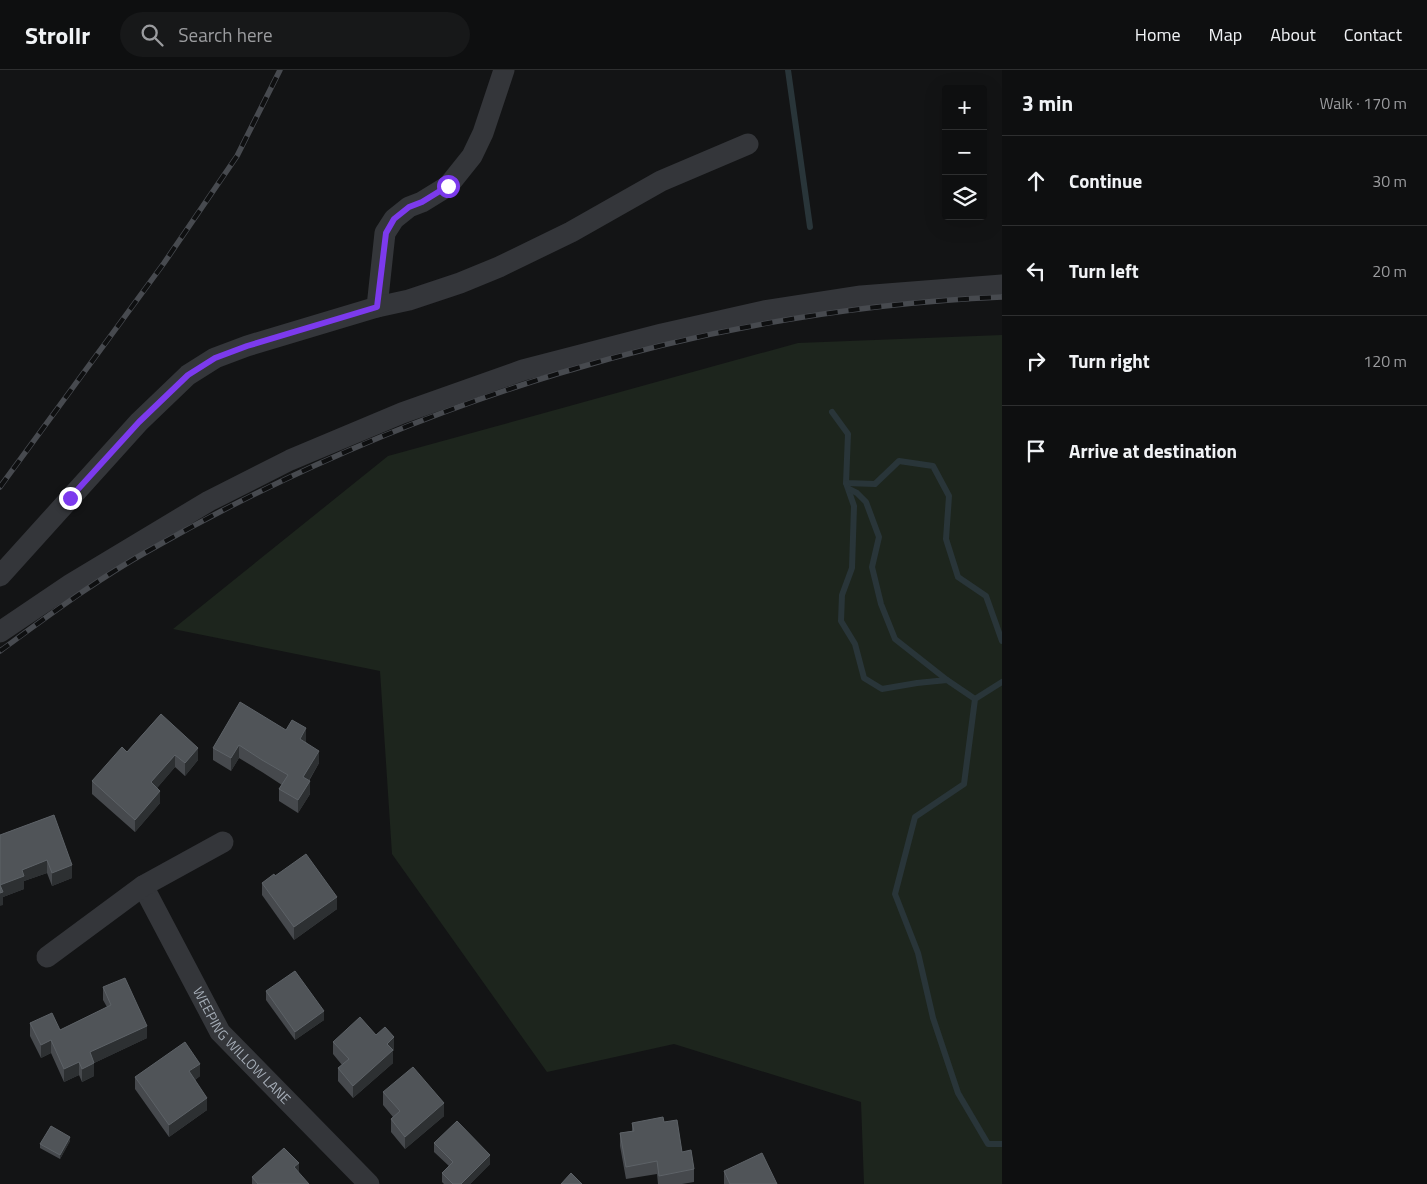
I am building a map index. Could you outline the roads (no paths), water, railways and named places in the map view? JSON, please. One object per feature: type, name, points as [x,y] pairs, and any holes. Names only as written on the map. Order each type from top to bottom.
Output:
[{"type":"street","points":[[377,307],[386,233],[394,219],[409,207],[422,202],[448,186],[472,156],[483,134],[504,70]]},
{"type":"street","points":[[0,576],[139,422],[188,375],[215,358],[247,346],[377,307],[409,300],[460,283],[499,267],[571,232],[661,181],[748,144]]},
{"type":"street","points":[[0,632],[71,584],[141,541],[209,501],[282,464],[402,413],[523,370],[662,334],[764,311],[861,296],[1002,285]]},
{"type":"street","points":[[47,957],[143,886],[223,842]]},
{"type":"street","name":"WEEPING WILLOW LANE","points":[[143,886],[220,1032],[369,1184]]},
{"type":"waterway","points":[[788,70],[810,227]]},
{"type":"waterway","points":[[832,412],[848,434],[846,483],[875,484],[899,461],[933,466],[949,496],[946,539],[958,577],[986,596],[1002,641]]},
{"type":"waterway","points":[[846,483],[854,506],[852,568],[842,595],[841,621],[855,644],[864,678],[882,689],[947,680],[975,699]]},
{"type":"waterway","points":[[849,489],[857,493],[866,502],[879,537],[872,567],[881,604],[895,639],[947,680]]},
{"type":"waterway","points":[[1002,682],[975,699],[964,784],[915,817],[895,894],[918,953],[933,1018],[958,1093],[988,1144],[1002,1144]]},
{"type":"railway","points":[[0,487],[164,263],[237,156],[280,70]]},
{"type":"railway","points":[[0,651],[110,574],[148,551],[247,498],[349,450],[454,409],[560,373],[668,344],[778,321],[890,306],[1002,297]]}]
